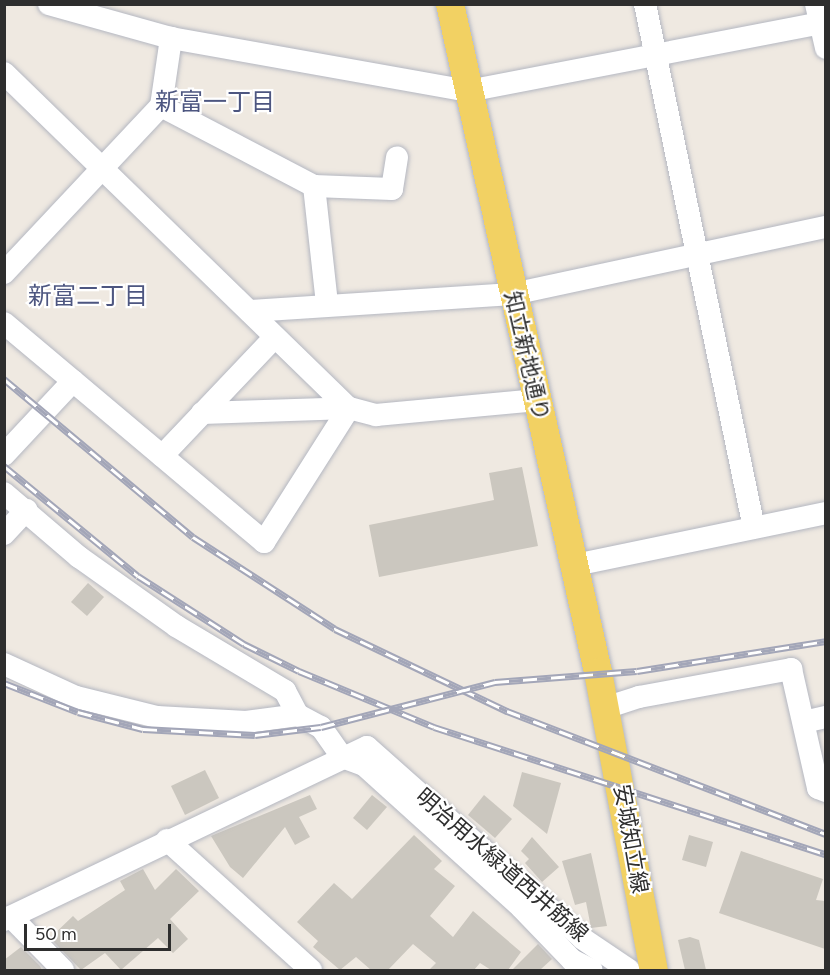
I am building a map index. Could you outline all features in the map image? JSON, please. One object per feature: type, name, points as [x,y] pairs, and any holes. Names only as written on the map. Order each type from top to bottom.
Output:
[{"type":"main road","name":"知立新地通り","points":[[450,4],[605,708]]},
{"type":"main road","name":"安城知立線","points":[[605,708],[654,970]]},
{"type":"street","points":[[49,4],[171,38],[468,91],[656,54],[818,14],[825,48]]},
{"type":"street","points":[[645,4],[754,528]]},
{"type":"street","points":[[4,273],[161,106],[171,38]]},
{"type":"street","points":[[4,73],[104,167],[350,408]]},
{"type":"street","points":[[161,106],[314,186],[392,189],[397,157]]},
{"type":"street","points":[[314,186],[327,304]]},
{"type":"street","points":[[250,311],[327,304],[513,294],[697,257],[825,227]]},
{"type":"street","points":[[4,323],[264,542],[350,408]]},
{"type":"street","points":[[162,456],[275,337]]},
{"type":"street","points":[[4,455],[73,381]]},
{"type":"street","points":[[202,413],[350,408],[376,415],[537,400]]},
{"type":"street","points":[[4,493],[79,557],[176,626],[285,691],[298,715],[321,727],[342,757],[364,765],[424,818],[578,967]]},
{"type":"street","points":[[4,534],[26,510]]},
{"type":"street","points":[[575,565],[825,513]]},
{"type":"street","points":[[4,664],[76,697],[157,717],[246,722],[298,715]]},
{"type":"street","points":[[605,708],[639,696],[791,669],[815,719],[818,788],[825,791]]},
{"type":"street","name":"明治用水緑道西井筋線","points":[[342,757],[367,747],[583,939],[629,970]]},
{"type":"street","points":[[63,970],[8,919],[342,757]]},
{"type":"street","points":[[167,840],[310,970]]},
{"type":"building","points":[[522,467],[538,546],[379,577],[369,525],[494,500],[489,473]]},
{"type":"building","points":[[88,583],[104,597],[87,616],[71,602]]},
{"type":"building","points":[[205,770],[219,798],[185,815],[171,786]]},
{"type":"building","points":[[522,772],[561,783],[547,834],[513,806]]},
{"type":"building","points":[[310,795],[317,809],[299,817],[310,837],[295,845],[285,827],[243,878],[230,867],[211,836]]},
{"type":"building","points":[[372,795],[387,807],[367,830],[353,818]]},
{"type":"building","points":[[484,795],[512,819],[495,838],[468,815]]},
{"type":"building","points":[[414,835],[442,861],[434,869],[455,886],[430,916],[453,937],[473,911],[521,952],[508,970],[491,970],[480,963],[474,970],[429,970],[436,963],[413,944],[388,970],[371,970],[356,957],[340,970],[313,947],[318,941],[297,922],[334,883],[352,899]]},
{"type":"building","points":[[689,835],[713,842],[706,867],[682,860]]},
{"type":"building","points":[[532,837],[559,867],[542,882],[525,863],[529,859],[521,851]]},
{"type":"building","points":[[741,851],[823,879],[816,900],[825,901],[825,949],[719,913]]},
{"type":"building","points":[[591,853],[607,926],[591,928],[586,902],[575,905],[562,861]]},
{"type":"building","points":[[143,869],[155,890],[176,869],[199,891],[170,919],[188,939],[173,953],[158,938],[121,970],[105,953],[81,970],[50,938],[73,916],[78,921],[125,890],[120,881]]},
{"type":"building","points":[[690,937],[699,940],[706,970],[685,970],[678,940]]},
{"type":"building","points":[[538,944],[552,959],[540,970],[512,970]]},
{"type":"building","points":[[21,947],[42,970],[4,970],[4,960]]},
{"type":"railway","points":[[4,379],[193,537],[335,629],[507,711],[826,834]]},
{"type":"railway","points":[[4,466],[138,576],[244,644],[299,671],[434,727],[826,854]]},
{"type":"railway","points":[[4,683],[78,712],[143,729],[255,735],[321,727],[495,682],[637,671],[826,641]]},
{"type":"district","name":"新富一丁目","points":[[215,102]]},
{"type":"district","name":"新富二丁目","points":[[88,296]]}]
